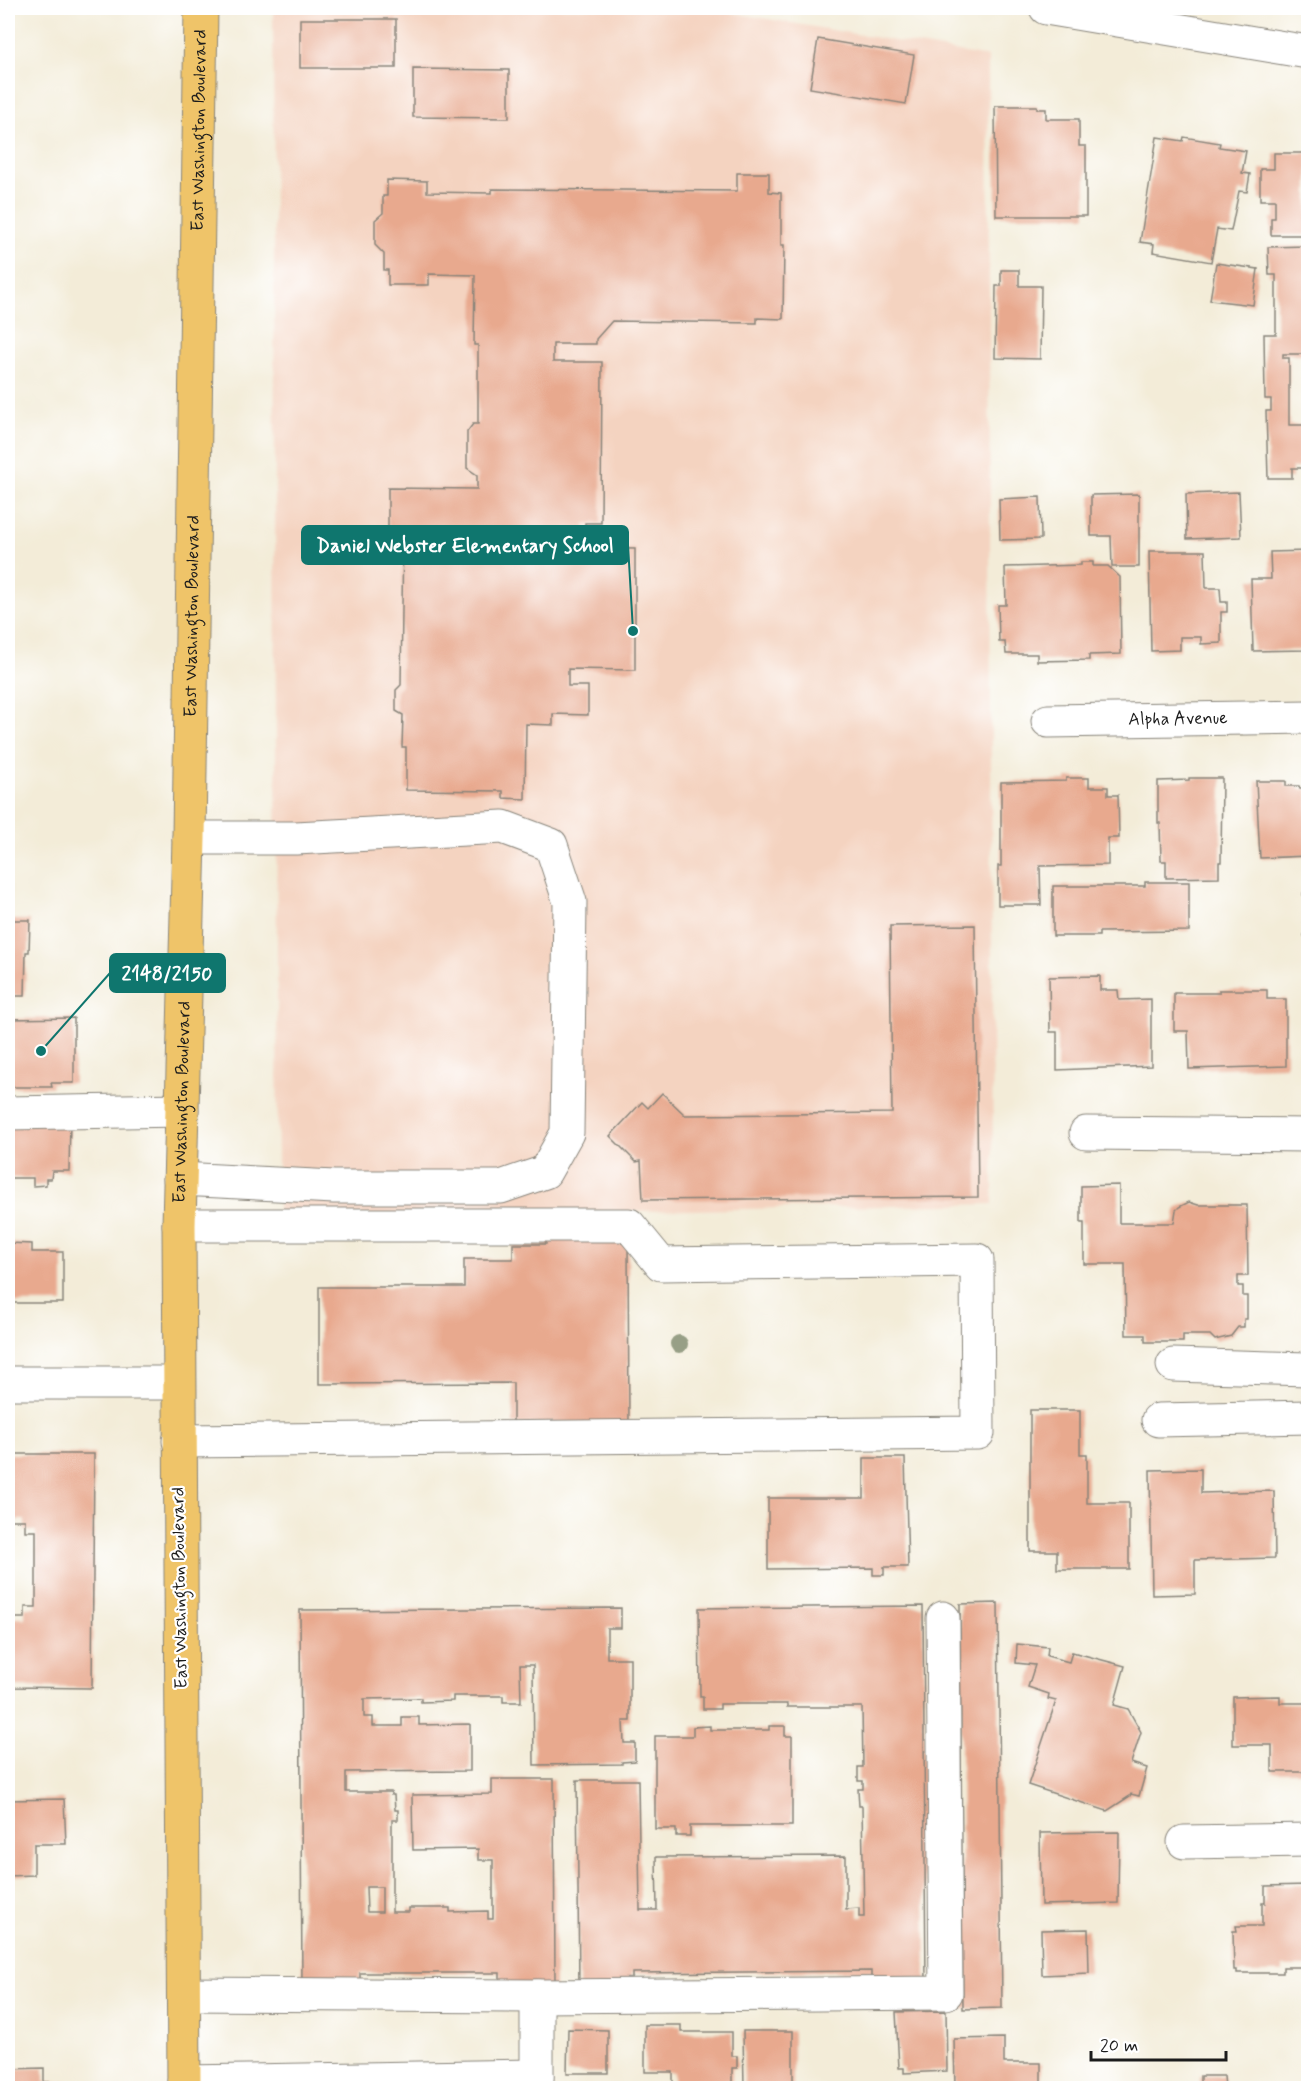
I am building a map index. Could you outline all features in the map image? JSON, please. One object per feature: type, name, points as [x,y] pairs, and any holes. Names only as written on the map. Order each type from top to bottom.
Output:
[{"type":"main road","name":"East Washington Boulevard","points":[[184,2085],[179,1225],[189,838],[201,8]]},
{"type":"street","points":[[1046,8],[1308,52]]},
{"type":"street","name":"Alpha Avenue","points":[[1048,721],[1308,717]]},
{"type":"street","points":[[180,1179],[334,1187],[501,1187],[545,1172],[567,1133],[570,902],[551,845],[503,826],[296,838],[189,838]]},
{"type":"street","points":[[8,1113],[182,1110]]},
{"type":"street","points":[[1086,1133],[1308,1135]]},
{"type":"street","points":[[179,1225],[629,1225],[661,1264],[977,1260],[978,1433],[179,1442]]},
{"type":"street","points":[[1173,1365],[1308,1369]]},
{"type":"street","points":[[8,1383],[179,1383]]},
{"type":"street","points":[[1158,1420],[1308,1417]]},
{"type":"street","points":[[184,1994],[537,1996],[946,1993],[943,1617]]},
{"type":"street","points":[[1184,1842],[1308,1840]]},
{"type":"street","points":[[184,2085],[537,2082],[537,1996]]},
{"type":"shaded area","points":[[273,8],[705,8],[988,57],[993,1204],[278,1218]]},
{"type":"building","points":[[300,19],[396,19],[396,68],[300,68]]},
{"type":"building","points":[[818,39],[914,55],[906,104],[810,88]]},
{"type":"building","points":[[413,69],[509,70],[509,118],[413,117]]},
{"type":"building","points":[[995,106],[1037,106],[1037,109],[1046,109],[1046,119],[1079,119],[1079,146],[1086,146],[1086,216],[996,216]]},
{"type":"building","points":[[1157,137],[1183,141],[1184,137],[1220,143],[1219,147],[1246,151],[1242,173],[1250,174],[1247,192],[1239,191],[1231,231],[1217,229],[1211,262],[1153,252],[1154,244],[1140,242]]},
{"type":"building","points":[[1274,153],[1308,153],[1308,235],[1271,235],[1271,218],[1275,218],[1275,200],[1260,200],[1260,169],[1274,169]]},
{"type":"building","points":[[737,173],[769,173],[769,192],[781,193],[781,245],[784,245],[783,319],[757,318],[757,323],[612,321],[596,339],[596,344],[553,344],[553,362],[602,362],[601,523],[585,523],[585,548],[635,549],[635,670],[568,669],[568,686],[588,686],[588,715],[553,714],[553,725],[526,724],[525,799],[503,798],[503,791],[406,790],[406,747],[402,747],[403,715],[396,711],[396,690],[401,685],[403,532],[388,532],[388,488],[477,489],[477,475],[467,468],[467,432],[473,424],[478,424],[478,345],[474,345],[475,275],[429,274],[429,285],[388,285],[388,270],[384,270],[384,254],[375,245],[375,220],[383,213],[383,196],[387,196],[387,180],[427,181],[427,192],[492,193],[492,189],[737,191]]},
{"type":"building","points":[[1307,246],[1308,354],[1283,354],[1283,358],[1289,358],[1289,425],[1308,425],[1308,468],[1292,468],[1292,478],[1268,478],[1266,411],[1271,411],[1271,399],[1265,399],[1264,334],[1276,334],[1276,275],[1269,275],[1268,247]]},
{"type":"building","points":[[1216,263],[1258,269],[1253,305],[1210,300]]},
{"type":"building","points":[[1001,270],[1019,270],[1019,286],[1041,286],[1040,359],[995,358],[996,286],[1001,286]]},
{"type":"building","points":[[1239,492],[1241,537],[1187,539],[1186,494]]},
{"type":"building","points":[[1139,494],[1139,567],[1112,567],[1111,536],[1091,536],[1091,495]]},
{"type":"building","points":[[1306,494],[1308,494],[1308,533],[1307,533]]},
{"type":"building","points":[[1040,497],[1041,539],[1000,540],[999,499]]},
{"type":"building","points":[[1149,551],[1205,551],[1206,588],[1220,588],[1221,602],[1227,602],[1227,612],[1221,612],[1221,643],[1201,644],[1201,637],[1180,637],[1180,650],[1151,651]]},
{"type":"building","points":[[1308,551],[1307,650],[1253,651],[1251,579],[1271,579],[1270,552]]},
{"type":"building","points":[[1081,562],[1093,562],[1093,566],[1108,566],[1120,577],[1121,654],[1089,655],[1089,660],[1037,661],[1037,654],[1006,654],[1005,642],[999,642],[998,605],[1006,605],[1005,567],[1081,565]]},
{"type":"building","points":[[1066,778],[1089,778],[1089,787],[1108,787],[1108,795],[1118,795],[1119,838],[1108,838],[1108,865],[1040,866],[1041,905],[998,905],[998,866],[1001,866],[1001,782],[1066,781]]},
{"type":"building","points":[[1189,778],[1222,778],[1219,877],[1166,878],[1166,861],[1161,861],[1158,781],[1189,780]]},
{"type":"building","points":[[1256,781],[1286,781],[1286,786],[1308,789],[1308,856],[1260,858]]},
{"type":"building","points":[[1145,882],[1189,882],[1189,931],[1099,932],[1099,936],[1053,936],[1053,886],[1145,886]]},
{"type":"building","points":[[1303,893],[1308,893],[1308,935],[1304,936]]},
{"type":"building","points":[[8,920],[30,920],[29,952],[26,952],[25,996],[8,996]]},
{"type":"building","points":[[975,925],[978,1197],[643,1200],[641,1161],[636,1162],[610,1136],[642,1102],[648,1108],[662,1093],[685,1115],[892,1113],[890,926]]},
{"type":"building","points":[[1100,976],[1100,990],[1118,990],[1119,1000],[1151,999],[1151,1066],[1057,1070],[1057,1032],[1050,1032],[1049,977]]},
{"type":"building","points":[[1219,990],[1267,990],[1267,999],[1286,999],[1286,1066],[1189,1069],[1188,1031],[1174,1031],[1174,993],[1219,993]]},
{"type":"building","points":[[74,1018],[74,1083],[51,1083],[52,1087],[8,1087],[8,1019]]},
{"type":"building","points":[[70,1120],[69,1171],[52,1171],[51,1179],[46,1179],[46,1185],[33,1186],[33,1178],[8,1178],[8,1121]]},
{"type":"building","points":[[1119,1185],[1119,1223],[1174,1223],[1176,1210],[1189,1202],[1198,1205],[1247,1205],[1248,1276],[1238,1276],[1238,1286],[1243,1286],[1243,1296],[1247,1296],[1247,1319],[1244,1319],[1244,1327],[1238,1327],[1231,1336],[1215,1340],[1210,1335],[1183,1335],[1183,1342],[1145,1342],[1145,1335],[1126,1335],[1125,1264],[1084,1264],[1084,1223],[1081,1223],[1081,1186]]},
{"type":"building","points":[[546,1240],[628,1240],[629,1428],[513,1424],[513,1383],[319,1384],[319,1287],[464,1287],[464,1259],[513,1259],[513,1244],[546,1244]]},
{"type":"building","points":[[8,1243],[32,1244],[32,1252],[63,1252],[63,1303],[8,1303]]},
{"type":"building","points":[[1030,1410],[1080,1410],[1080,1454],[1087,1454],[1087,1503],[1129,1503],[1129,1569],[1057,1569],[1057,1551],[1030,1551]]},
{"type":"building","points":[[8,1454],[94,1454],[92,1688],[8,1687],[8,1618],[25,1618],[25,1607],[36,1607],[36,1531],[25,1531],[25,1520],[8,1520]]},
{"type":"building","points":[[864,1458],[905,1458],[908,1567],[884,1567],[884,1575],[873,1575],[873,1568],[768,1569],[768,1498],[864,1498]]},
{"type":"building","points":[[1201,1469],[1201,1493],[1274,1491],[1275,1558],[1195,1560],[1195,1594],[1152,1595],[1150,1470]]},
{"type":"building","points":[[998,1603],[1002,2008],[963,2009],[960,1604]]},
{"type":"building","points":[[923,1606],[926,1985],[871,1986],[871,1971],[632,1973],[632,1987],[579,1988],[577,1780],[638,1780],[640,1910],[657,1910],[656,1857],[846,1856],[846,1909],[859,1908],[859,1917],[864,1917],[862,1806],[859,1806],[858,1789],[863,1789],[863,1781],[858,1781],[858,1767],[863,1767],[862,1707],[720,1704],[720,1709],[703,1709],[703,1696],[700,1696],[699,1608]]},
{"type":"building","points":[[621,1608],[621,1628],[607,1628],[607,1658],[630,1658],[630,1721],[623,1721],[624,1743],[635,1743],[635,1761],[622,1762],[622,1764],[534,1765],[533,1665],[520,1665],[521,1702],[503,1702],[503,1696],[453,1696],[453,1701],[421,1702],[421,1698],[364,1699],[364,1717],[373,1717],[373,1726],[402,1726],[402,1717],[419,1717],[419,1725],[470,1724],[470,1771],[346,1772],[346,1792],[391,1792],[391,1795],[394,1795],[398,1820],[392,1820],[392,1912],[409,1912],[409,1908],[450,1908],[450,1912],[488,1911],[488,1919],[493,1919],[493,1860],[478,1860],[478,1849],[413,1850],[412,1795],[492,1794],[492,1779],[554,1779],[555,1988],[500,1989],[500,1973],[360,1973],[360,1991],[302,1991],[300,1610]],"holes":[[[366,1887],[382,1887],[382,1912],[367,1912]]]},
{"type":"building","points":[[1017,1644],[1048,1647],[1047,1656],[1069,1662],[1072,1652],[1125,1666],[1114,1705],[1128,1709],[1141,1732],[1131,1763],[1147,1768],[1139,1796],[1131,1794],[1107,1811],[1028,1785],[1056,1701],[1048,1699],[1049,1694],[1028,1687],[1035,1665],[1016,1663]]},
{"type":"building","points":[[1280,1696],[1280,1703],[1308,1703],[1308,1772],[1272,1772],[1272,1745],[1233,1745],[1233,1697]]},
{"type":"building","points":[[710,1726],[710,1730],[769,1730],[769,1726],[785,1726],[785,1736],[792,1736],[792,1826],[690,1826],[690,1836],[676,1836],[676,1829],[655,1829],[655,1736],[693,1736],[693,1727]]},
{"type":"building","points":[[64,1799],[66,1844],[34,1844],[34,1875],[8,1876],[8,1800]]},
{"type":"building","points":[[1119,1832],[1118,1903],[1041,1905],[1040,1833]]},
{"type":"building","points":[[1308,1885],[1308,1967],[1283,1967],[1283,1973],[1237,1973],[1237,1970],[1234,1970],[1233,1931],[1237,1931],[1236,1926],[1262,1926],[1265,1886]]},
{"type":"building","points":[[1088,1929],[1089,1973],[1042,1975],[1041,1930]]},
{"type":"building","points":[[946,2011],[947,2071],[904,2073],[904,2068],[899,2068],[896,2012]]},
{"type":"building","points":[[645,2025],[681,2025],[681,2032],[732,2032],[732,2056],[737,2056],[737,2068],[732,2068],[732,2088],[673,2088],[673,2072],[645,2072]]},
{"type":"building","points":[[568,2029],[608,2030],[608,2073],[567,2073]]},
{"type":"building","points":[[743,2031],[793,2031],[793,2088],[744,2088]]},
{"type":"building","points":[[1004,2038],[1004,2063],[1041,2063],[1041,2088],[955,2088],[954,2039]]},
{"type":"building","points":[[44,2068],[44,2082],[78,2082],[78,2088],[8,2088],[8,2069]]},
{"type":"building","points":[[1200,2076],[1224,2076],[1225,2088],[1200,2088]]},
{"type":"place","name":"Daniel Webster Elementary School","points":[[633,631]]},
{"type":"place","name":"2148/2150","points":[[41,1051]]}]
